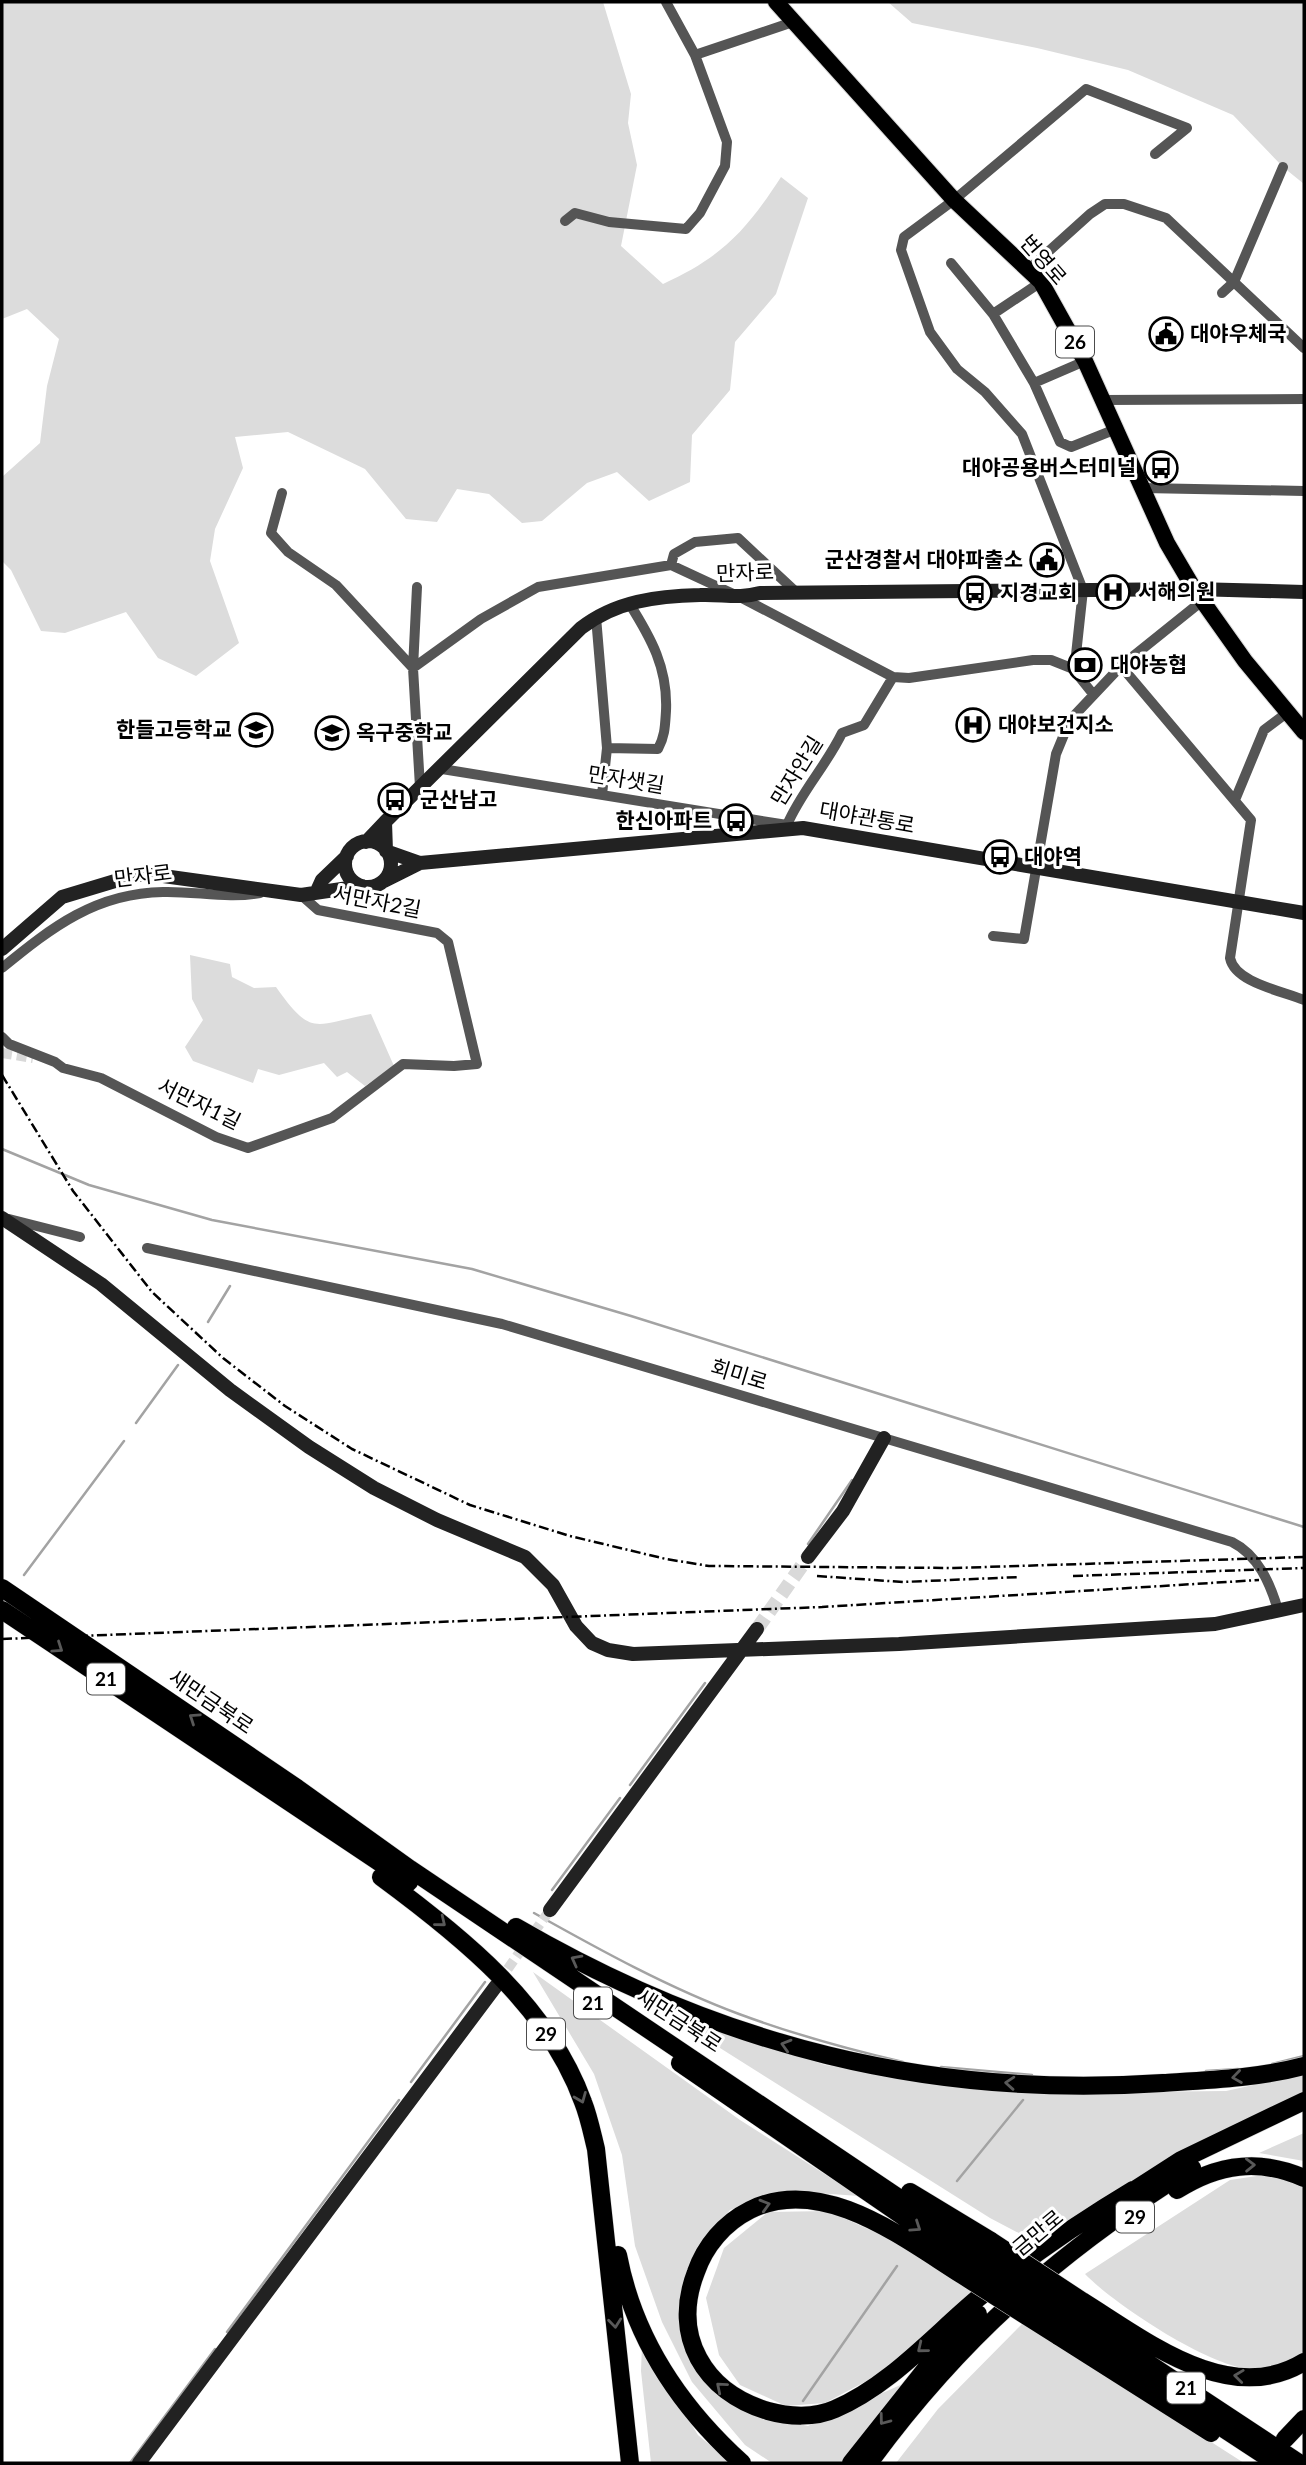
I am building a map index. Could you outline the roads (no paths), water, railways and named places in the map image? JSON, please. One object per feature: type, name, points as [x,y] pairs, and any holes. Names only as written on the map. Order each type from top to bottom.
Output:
[{"type":"highway","name":"새만금북로","points":[[2,1588],[215,1743],[631,2029],[1069,2319],[1299,2463]]},
{"type":"highway","name":"새만금북로","points":[[2,1610],[410,1869],[758,2100],[976,2258]]},
{"type":"highway","points":[[215,1743],[539,1940],[675,2008],[761,2038],[873,2067],[935,2076],[1048,2086],[1104,2087],[1221,2079],[1304,2066]]},
{"type":"highway","name":"29","points":[[215,1743],[446,1926],[521,2000],[563,2059],[583,2102],[596,2149],[630,2463]]},
{"type":"highway","name":"금만로","points":[[851,2463],[898,2401],[970,2321],[1086,2222],[1181,2160],[1304,2101]]},
{"type":"highway","name":"금만로","points":[[869,2463],[933,2381],[986,2326],[1064,2256],[1118,2215],[1197,2165],[1304,2114]]},
{"type":"highway","points":[[596,2149],[625,2293],[645,2341],[680,2398],[714,2438],[742,2463]]},
{"type":"highway","name":"29","points":[[986,2326],[1098,2242],[1180,2188],[1211,2173],[1234,2166],[1259,2165],[1286,2170],[1304,2178]]},
{"type":"highway","points":[[1133,2190],[1033,2253],[892,2372],[834,2409],[805,2416],[781,2414],[734,2398],[707,2375],[694,2351],[688,2322],[689,2291],[700,2261],[716,2236],[736,2217],[760,2205],[790,2199],[838,2207],[976,2258],[1069,2319],[1193,2423],[1264,2463]]},
{"type":"highway","name":"새만금북로","points":[[1069,2319],[1276,2463]]},
{"type":"highway","points":[[1069,2319],[1150,2343],[1212,2372],[1256,2378],[1294,2368],[1304,2362]]},
{"type":"highway","points":[[1286,2439],[1304,2419]]},
{"type":"main road","name":"번영로","points":[[776,2],[954,200],[1041,282],[1085,361],[1167,543],[1198,595],[1245,661],[1304,732]]},
{"type":"street","points":[[565,221],[575,213],[609,222],[686,229],[700,213],[725,166],[727,142],[695,55],[666,2]]},
{"type":"street","points":[[695,55],[793,22]]},
{"type":"street","points":[[1076,670],[1083,590],[1022,435],[985,392],[957,369],[930,331],[901,250],[904,237],[954,200],[1086,89],[1187,128],[1155,155]]},
{"type":"street","points":[[1222,293],[1234,282],[1283,167]]},
{"type":"street","points":[[1028,269],[1090,214],[1105,204],[1124,204],[1167,218],[1304,348]]},
{"type":"street","points":[[951,263],[992,314],[1034,383],[1060,442],[1071,447],[1116,429]]},
{"type":"street","points":[[992,314],[1041,282]]},
{"type":"street","points":[[1034,383],[1085,361]]},
{"type":"street","points":[[1103,400],[1304,399]]},
{"type":"street","points":[[1143,488],[1304,491]]},
{"type":"street","points":[[282,492],[271,533],[288,552],[336,585],[413,668]]},
{"type":"street","points":[[671,565],[674,554],[695,542],[738,538],[797,593]]},
{"type":"street","points":[[413,668],[481,620],[538,587],[671,565],[742,598],[893,677],[909,678],[1033,660],[1051,660],[1076,670],[1093,694]]},
{"type":"street","points":[[417,587],[413,668],[420,787]]},
{"type":"street","name":"만자로","points":[[366,842],[596,617],[629,603],[701,595],[742,598],[760,593],[1083,590],[1198,595],[1304,592]]},
{"type":"street","points":[[993,936],[1024,939],[1039,868],[1056,754],[1070,720],[1121,666],[1198,595]]},
{"type":"street","points":[[607,748],[658,749],[665,738],[667,694],[663,668],[654,644],[629,603]]},
{"type":"street","points":[[596,617],[607,748],[602,795]]},
{"type":"street","points":[[1121,666],[1251,820],[1230,958],[1232,968],[1241,975],[1304,1000]]},
{"type":"street","name":"만자안길","points":[[787,825],[803,791],[833,753],[842,733],[864,725],[893,677]]},
{"type":"street","points":[[1235,800],[1264,730],[1288,712]]},
{"type":"street","name":"만자샛길","points":[[442,769],[803,828]]},
{"type":"street","points":[[383,881],[391,869],[386,851],[385,822]]},
{"type":"street","name":"대야관통로","points":[[420,863],[803,828],[1304,913]]},
{"type":"street","points":[[317,891],[322,880],[356,845],[366,842],[378,844],[386,851],[420,863]]},
{"type":"street","points":[[347,856],[345,863],[350,878],[369,887],[420,863]]},
{"type":"street","name":"만자로","points":[[2,949],[62,897],[135,875],[156,875],[301,895],[362,886]]},
{"type":"street","name":"만자로","points":[[2,968],[66,918],[123,896],[163,892],[243,896],[267,891]]},
{"type":"street","name":"서만자2길","points":[[301,895],[318,910],[437,933],[448,942],[477,1064]]},
{"type":"street","name":"서만자1길","points":[[2,1037],[9,1044],[55,1062],[63,1068],[100,1078],[216,1137],[248,1148],[332,1118],[403,1063],[454,1066],[477,1064]]},
{"type":"street","name":"서만자1길","points":[[33,1058],[55,1062]]},
{"type":"street","points":[[2,1218],[80,1237]]},
{"type":"street","points":[[2,1218],[101,1284],[230,1390],[309,1447],[374,1488],[437,1520],[525,1557],[553,1585],[576,1626],[592,1643],[608,1650],[633,1654],[899,1644],[1215,1624],[1304,1605]]},
{"type":"street","name":"회미로","points":[[147,1248],[502,1324],[1232,1542],[1249,1550],[1272,1589],[1278,1609]]},
{"type":"street","points":[[808,1557],[843,1511],[884,1438]]},
{"type":"street","points":[[550,1910],[757,1629]]},
{"type":"street","points":[[139,2463],[496,1986]]},
{"type":"waterway","points":[[2,1149],[89,1185],[212,1220],[472,1269],[631,1316],[1304,1527]]},
{"type":"waterway","points":[[208,1322],[230,1286]]},
{"type":"waterway","points":[[136,1423],[178,1365]]},
{"type":"waterway","points":[[24,1575],[124,1441]]},
{"type":"waterway","points":[[808,1544],[852,1480]]},
{"type":"waterway","points":[[630,1785],[705,1683]]},
{"type":"waterway","points":[[552,1890],[620,1798]]},
{"type":"waterway","points":[[534,1913],[635,1968],[713,2004],[800,2035],[903,2062]]},
{"type":"waterway","points":[[411,2082],[485,1982]]},
{"type":"waterway","points":[[1272,2064],[1304,2056]]},
{"type":"waterway","points":[[941,2067],[1032,2075]]},
{"type":"waterway","points":[[1206,2071],[1238,2069]]},
{"type":"waterway","points":[[227,2332],[399,2100]]},
{"type":"waterway","points":[[957,2181],[1023,2100]]},
{"type":"waterway","points":[[803,2401],[897,2266]]},
{"type":"waterway","points":[[130,2463],[215,2349]]},
{"type":"tunnel","points":[[2,1053],[33,1058]]},
{"type":"tunnel","points":[[757,1629],[808,1557]]},
{"type":"tunnel","points":[[499,1981],[550,1910]]},
{"type":"railway","points":[[2,1075],[73,1191],[152,1292],[223,1358],[285,1406],[352,1449],[470,1505],[570,1536],[666,1559],[709,1566],[954,1568],[1304,1557]]},
{"type":"railway","points":[[1073,1576],[1304,1568]]},
{"type":"railway","points":[[817,1576],[903,1582],[1020,1577]]},
{"type":"railway","points":[[2,1639],[822,1607],[1259,1580]]},
{"type":"place","name":"대야우체국","points":[[1166,334]]},
{"type":"place","name":"대야공용버스터미널","points":[[1161,468]]},
{"type":"place","name":"군산경찰서 대야파출소","points":[[1047,560]]},
{"type":"place","name":"서해의원","points":[[1113,592]]},
{"type":"place","name":"지경교회","points":[[975,593]]},
{"type":"place","name":"대야농협","points":[[1085,665]]},
{"type":"place","name":"대야보건지소","points":[[973,725]]},
{"type":"place","name":"한들고등학교","points":[[256,730]]},
{"type":"place","name":"옥구중학교","points":[[332,733]]},
{"type":"place","name":"군산남고","points":[[395,800]]},
{"type":"place","name":"한신아파트","points":[[736,821]]},
{"type":"place","name":"대야역","points":[[1000,857]]}]
